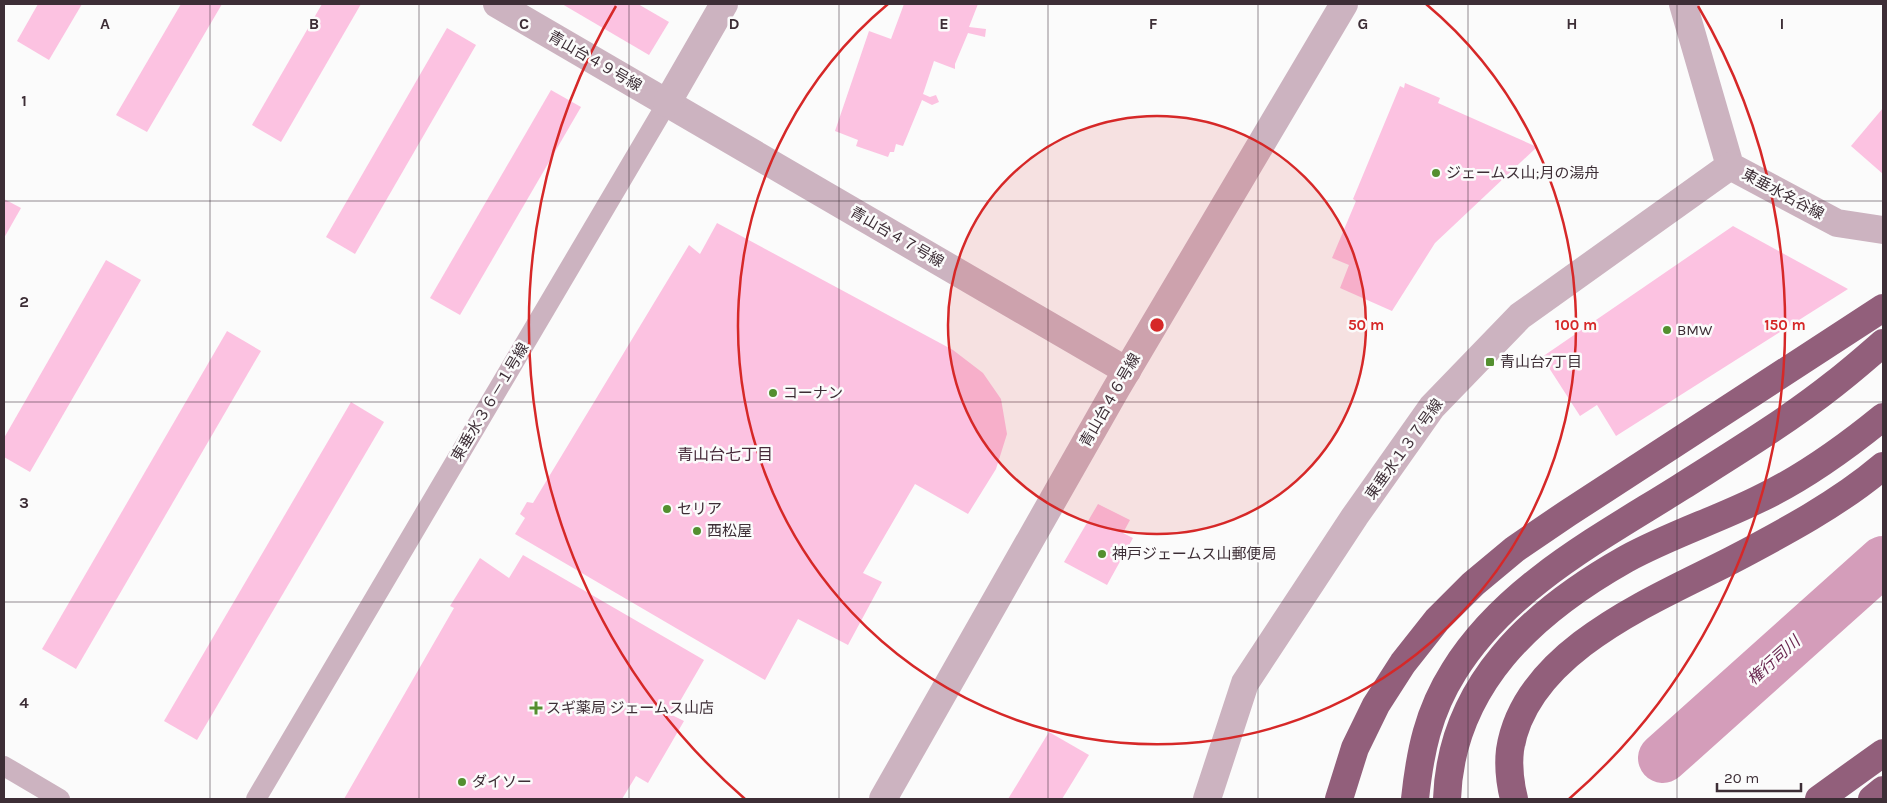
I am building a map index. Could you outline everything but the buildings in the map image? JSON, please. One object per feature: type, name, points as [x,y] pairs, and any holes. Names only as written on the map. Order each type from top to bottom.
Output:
[{"type":"highway","points":[[1339,799],[1355,748],[1376,705],[1403,663],[1436,620],[1474,584],[1515,549],[1568,513],[1883,308]]},
{"type":"highway","points":[[1415,799],[1424,736],[1437,702],[1454,671],[1471,647],[1505,610],[1540,580],[1587,547],[1797,412],[1835,384],[1883,343]]},
{"type":"highway","points":[[1447,799],[1447,787],[1454,748],[1465,714],[1481,684],[1503,654],[1529,628],[1558,603],[1627,559],[1759,499],[1803,474],[1883,417]]},
{"type":"highway","points":[[1514,799],[1509,777],[1510,750],[1518,722],[1530,698],[1548,674],[1569,654],[1592,635],[1620,618],[1782,534],[1854,488],[1883,466]]},
{"type":"highway","points":[[1819,799],[1883,753]]},
{"type":"highway","points":[[1872,799],[1883,790]]},
{"type":"street","name":"青山台４９号線","points":[[497,4],[667,103]]},
{"type":"street","name":"東垂水３６－１号線","points":[[256,799],[724,4]]},
{"type":"street","name":"青山台４６号線","points":[[883,799],[1127,371],[1344,4]]},
{"type":"street","name":"東垂水名谷線","points":[[1683,4],[1730,166],[1837,223],[1883,230]]},
{"type":"street","name":"青山台４７号線","points":[[667,103],[1127,371]]},
{"type":"street","name":"東垂水１３７号線","points":[[1207,799],[1245,682],[1356,516],[1432,407],[1520,316],[1730,166]]},
{"type":"street","points":[[4,766],[60,799]]},
{"type":"waterway","name":"権行司川","points":[[1663,758],[1883,561]]},
{"type":"place","name":"ジェームス山;月の湯舟","points":[[1436,173]]},
{"type":"place","name":"BMW","points":[[1667,330]]},
{"type":"place","name":"青山台7丁目","points":[[1490,362]]},
{"type":"place","name":"コーナン","points":[[773,393]]},
{"type":"place","name":"セリア","points":[[667,509]]},
{"type":"place","name":"西松屋","points":[[697,531]]},
{"type":"place","name":"神戸ジェームス山郵便局","points":[[1102,554]]},
{"type":"place","name":"スギ薬局 ジェームス山店","points":[[536,708]]},
{"type":"place","name":"ダイソー","points":[[462,782]]},
{"type":"district","name":"青山台七丁目","points":[[725,454]]}]
